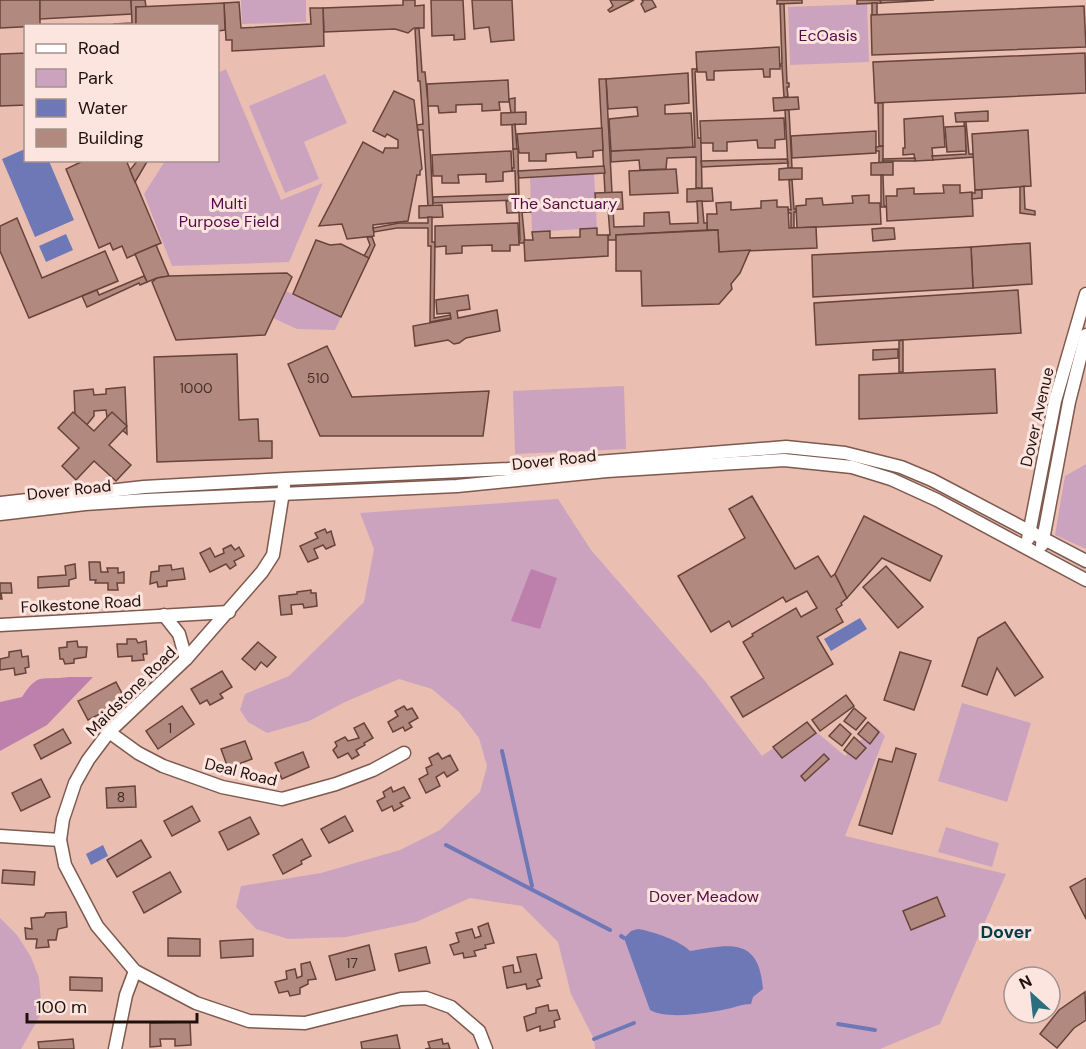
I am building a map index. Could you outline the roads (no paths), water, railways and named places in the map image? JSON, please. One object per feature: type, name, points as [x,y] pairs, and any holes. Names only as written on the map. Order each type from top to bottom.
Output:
[{"type":"street","name":"Dover Avenue","points":[[1025,548],[1055,401],[1086,294]]},
{"type":"street","name":"Dover Avenue","points":[[1040,556],[1069,402],[1086,335]]},
{"type":"street","name":"Dover Road","points":[[0,503],[94,491],[285,478],[832,451],[901,467],[932,480],[1086,561]]},
{"type":"street","name":"Dover Road","points":[[0,514],[105,502],[467,485],[785,454],[852,467],[891,479],[937,500],[1086,579]]},
{"type":"street","name":"Maidstone Road","points":[[285,478],[273,555],[262,572],[186,659],[109,732],[88,760],[75,783],[63,819],[60,840],[65,865],[97,926],[135,971],[196,1003],[249,1021],[305,1023],[401,999],[426,998],[451,1006],[479,1031],[486,1049]]},
{"type":"street","name":"Folkestone Road","points":[[0,625],[229,612]]},
{"type":"street","name":"Folkestone Road","points":[[164,615],[179,634],[186,659]]},
{"type":"street","name":"Deal Road","points":[[109,732],[138,753],[163,766],[222,787],[280,799],[336,784],[373,770],[404,753]]},
{"type":"street","points":[[0,836],[60,840]]},
{"type":"street","points":[[115,1049],[126,995],[135,971]]},
{"type":"water","points":[[24,149],[24,162],[49,162],[74,220],[35,237],[2,159]]},
{"type":"water","points":[[66,234],[73,250],[46,262],[39,246]]},
{"type":"water","points":[[860,618],[867,629],[831,651],[824,639]]},
{"type":"water","points":[[103,845],[108,856],[91,865],[86,854]]},
{"type":"water","points":[[638,929],[666,937],[690,951],[730,946],[749,952],[756,960],[763,989],[753,997],[751,1004],[719,1011],[667,1015],[650,1010],[624,938],[631,931]]},
{"type":"waterway","points":[[502,751],[532,886]]},
{"type":"waterway","points":[[446,845],[610,930]]},
{"type":"waterway","points":[[594,1039],[634,1023]]},
{"type":"waterway","points":[[838,1024],[875,1030]]},
{"type":"district","name":"Dover","points":[[1006,932]]},
{"type":"park label","name":"EcOasis","points":[[828,35]]},
{"type":"park label","name":"The Sanctuary","points":[[564,203]]},
{"type":"park label","name":"Multi Purpose Field","points":[[229,212]]},
{"type":"park label","name":"Dover Meadow","points":[[704,896]]}]
